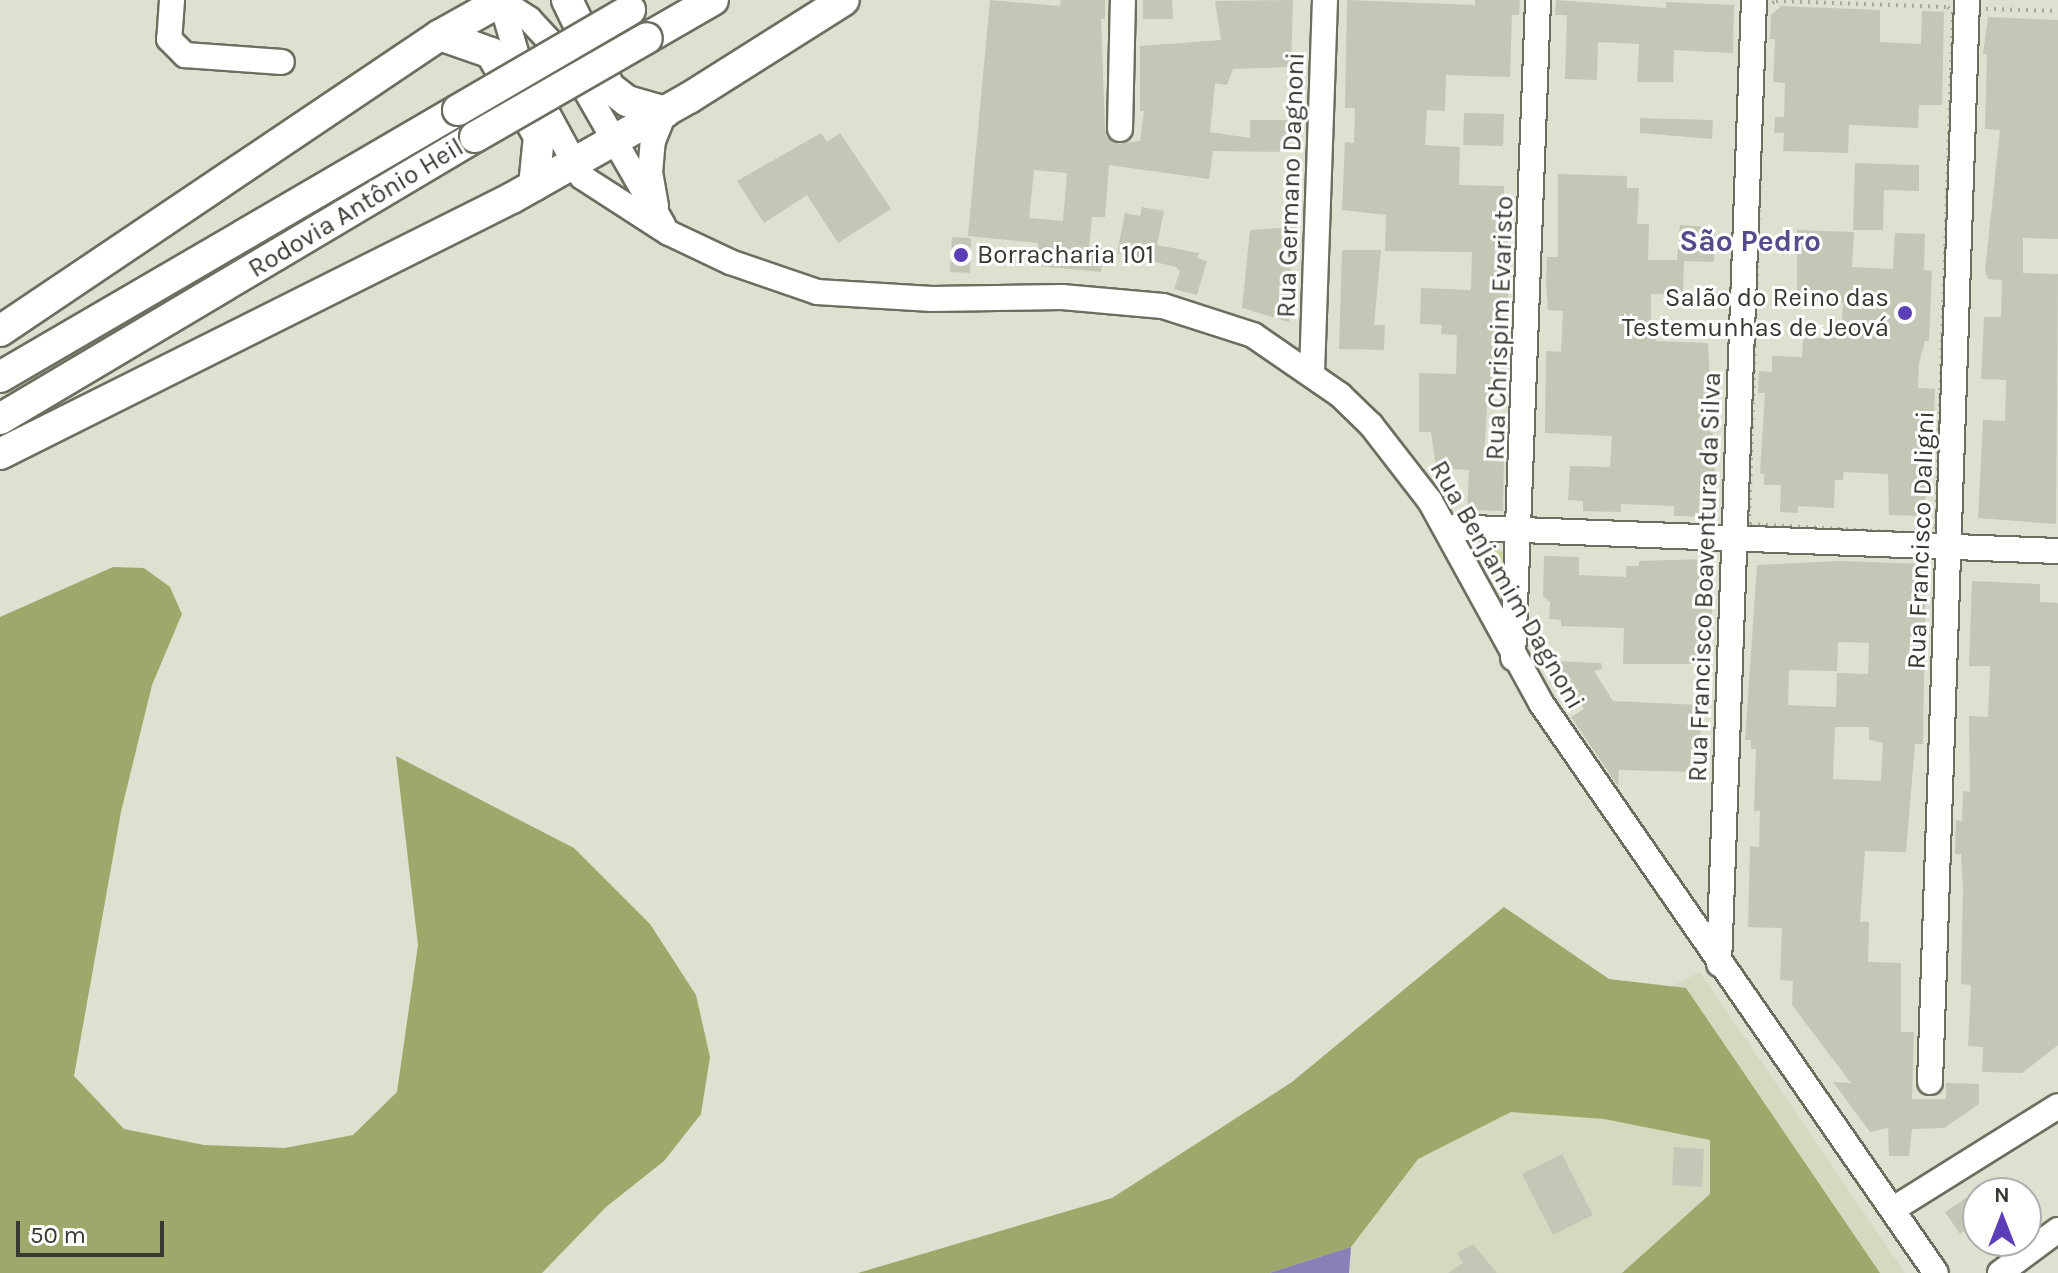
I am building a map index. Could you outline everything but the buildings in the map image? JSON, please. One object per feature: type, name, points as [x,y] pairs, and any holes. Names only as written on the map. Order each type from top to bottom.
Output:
[{"type":"main road","points":[[0,331],[440,35],[501,0]]},
{"type":"main road","points":[[567,0],[609,87],[627,101],[665,112]]},
{"type":"main road","name":"Rodovia Antônio Heil","points":[[0,419],[475,137],[713,0]]},
{"type":"main road","points":[[0,454],[534,186],[665,112],[844,0]]},
{"type":"main road","name":"Rodovia Antônio Heil","points":[[0,377],[639,5]]},
{"type":"main road","points":[[440,35],[491,53],[539,136],[534,186]]},
{"type":"street","points":[[172,0],[169,39],[185,55],[282,62]]},
{"type":"street","name":"Rua Benjamim Dagnoni","points":[[501,0],[529,19],[570,63],[647,204],[669,233]]},
{"type":"street","name":"Rua Benjamim Dagnoni","points":[[501,0],[518,59],[574,163],[605,195],[669,233],[775,281],[817,292],[932,299],[1062,297],[1163,306],[1253,335],[1312,372],[1371,425],[1446,527],[1513,658],[1719,964],[1895,1208],[1936,1273]]},
{"type":"street","points":[[1120,129],[1123,0]]},
{"type":"street","name":"Rua Germano Dagnoni","points":[[1312,372],[1325,0]]},
{"type":"street","name":"Rua Chrispim Evaristo","points":[[1513,658],[1522,529],[1538,0]]},
{"type":"street","name":"Rua Francisco Boaventura da Silva","points":[[1719,964],[1754,0]]},
{"type":"street","name":"Rua Francisco Daligni","points":[[1930,1082],[1967,0]]},
{"type":"street","points":[[665,112],[653,141],[650,173],[655,205],[669,233]]},
{"type":"street","points":[[1446,527],[2058,551]]},
{"type":"street","points":[[1895,1208],[2058,1106]]},
{"type":"street","points":[[2000,1273],[2058,1230]]},
{"type":"path","points":[[1939,0],[1939,7]]},
{"type":"path","points":[[1995,0],[1995,9]]},
{"type":"path","points":[[1766,5],[1939,7],[1953,12],[1936,528],[1928,534],[1750,526],[1766,5]]},
{"type":"shaded area","points":[[1700,972],[1905,1273],[1015,1273],[1285,1180]]},
{"type":"shaded area","points":[[1351,1247],[1349,1273],[1269,1273]]},
{"type":"green space","points":[[1478,547],[1506,552],[1505,605]]},
{"type":"green space","points":[[113,567],[144,568],[170,587],[182,614],[152,685],[121,812],[74,1076],[124,1129],[204,1145],[285,1148],[353,1135],[397,1092],[418,945],[396,756],[574,848],[650,924],[696,995],[710,1057],[701,1114],[664,1161],[606,1207],[542,1273],[0,1273],[0,617]]},
{"type":"green space","points":[[1504,907],[1609,979],[1686,988],[1880,1273],[1622,1273],[1710,1194],[1710,1140],[1604,1119],[1511,1112],[1418,1159],[1351,1247],[1269,1273],[858,1273],[1112,1198],[1292,1082]]},
{"type":"place","name":"Borracharia 101","points":[[961,255]]},
{"type":"place","name":"Salão do Reino das Testemunhas de Jeová","points":[[1905,313]]},
{"type":"district","name":"São Pedro","points":[[1750,241]]}]
